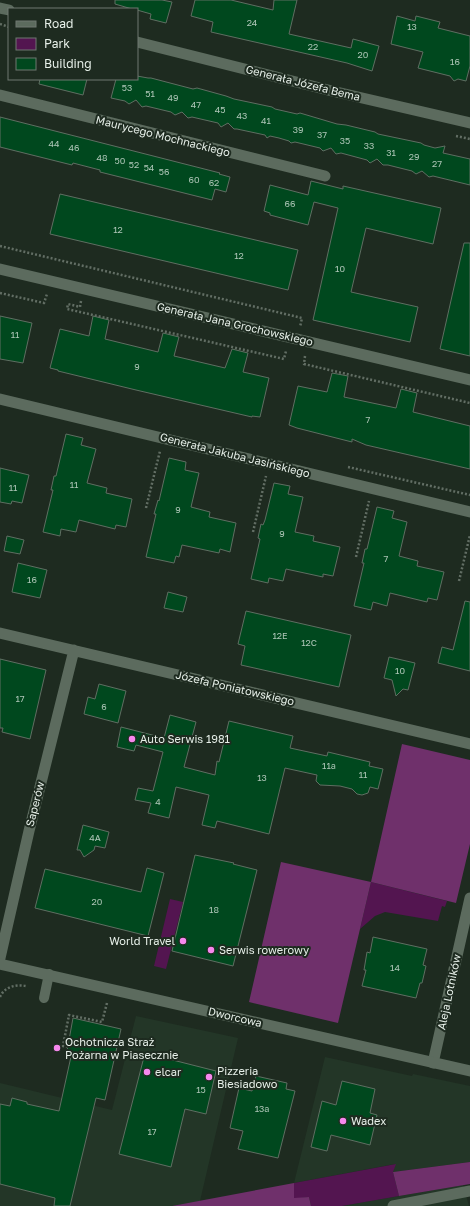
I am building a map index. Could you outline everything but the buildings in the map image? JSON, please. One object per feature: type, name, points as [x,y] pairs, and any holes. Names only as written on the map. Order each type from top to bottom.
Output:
[{"type":"street","name":"Generała Józefa Bema","points":[[138,42],[332,91],[470,123]]},
{"type":"street","name":"Maurycego Mochnackiego","points":[[0,95],[325,176]]},
{"type":"street","name":"Generała Jana Grochowskiego","points":[[0,269],[470,380]]},
{"type":"street","name":"Generała Jakuba Jasińskiego","points":[[0,399],[470,512]]},
{"type":"street","name":"Józefa Poniatowskiego","points":[[0,633],[470,744]]},
{"type":"street","name":"Saperów","points":[[0,958],[28,831],[74,650]]},
{"type":"street","name":"Aleja Lotników","points":[[433,1063],[470,898]]},
{"type":"street","name":"Dworcowa","points":[[0,964],[470,1071]]},
{"type":"street","points":[[393,1206],[470,1191]]},
{"type":"lane","points":[[44,998],[49,974]]},
{"type":"path","points":[[0,246],[302,318],[299,330]]},
{"type":"path","points":[[0,293],[44,304],[47,294],[52,295]]},
{"type":"path","points":[[75,300],[81,301],[80,307],[68,304],[67,309],[284,360],[286,349],[291,350]]},
{"type":"path","points":[[301,353],[306,354],[304,364],[470,403]]},
{"type":"path","points":[[146,508],[162,445]]},
{"type":"path","points":[[252,532],[268,470]]},
{"type":"path","points":[[356,557],[371,495]]},
{"type":"path","points":[[459,581],[470,536]]},
{"type":"path","points":[[68,1047],[63,1046],[69,1015],[102,1022],[107,1003]]},
{"type":"shaded area","points":[[402,744],[470,760],[470,844],[456,903],[371,882]]},
{"type":"shaded area","points":[[281,862],[371,882],[338,1023],[249,1002]]},
{"type":"shaded area","points":[[136,1016],[238,1038],[200,1201],[172,1206],[0,1206],[0,1083],[112,1110]]},
{"type":"shaded area","points":[[325,1057],[412,1076],[413,1074],[470,1086],[470,1162],[393,1172],[395,1164],[294,1183]]},
{"type":"shaded area","points":[[470,1162],[470,1184],[399,1196],[393,1172]]},
{"type":"shaded area","points":[[294,1183],[294,1198],[309,1197],[311,1206],[172,1206]]},
{"type":"shaded area","points":[[463,1185],[469,1206],[342,1206],[399,1196]]},
{"type":"green space","points":[[371,882],[447,901],[445,907],[442,906],[438,921],[385,912],[375,916],[360,929]]},
{"type":"green space","points":[[170,899],[183,902],[166,969],[154,966]]},
{"type":"green space","points":[[396,1164],[393,1172],[399,1196],[342,1206],[311,1206],[309,1197],[294,1199],[294,1183]]},
{"type":"place","name":"Auto Serwis 1981","points":[[132,739]]},
{"type":"place","name":"World Travel","points":[[183,941]]},
{"type":"place","name":"Serwis rowerowy","points":[[211,950]]},
{"type":"place","name":"Ochotnicza Straż Pożarna w Piasecznie","points":[[57,1048]]},
{"type":"place","name":"elcar","points":[[147,1072]]},
{"type":"place","name":"Pizzeria Biesiadowo","points":[[209,1077]]},
{"type":"place","name":"Wadex","points":[[343,1121]]}]
